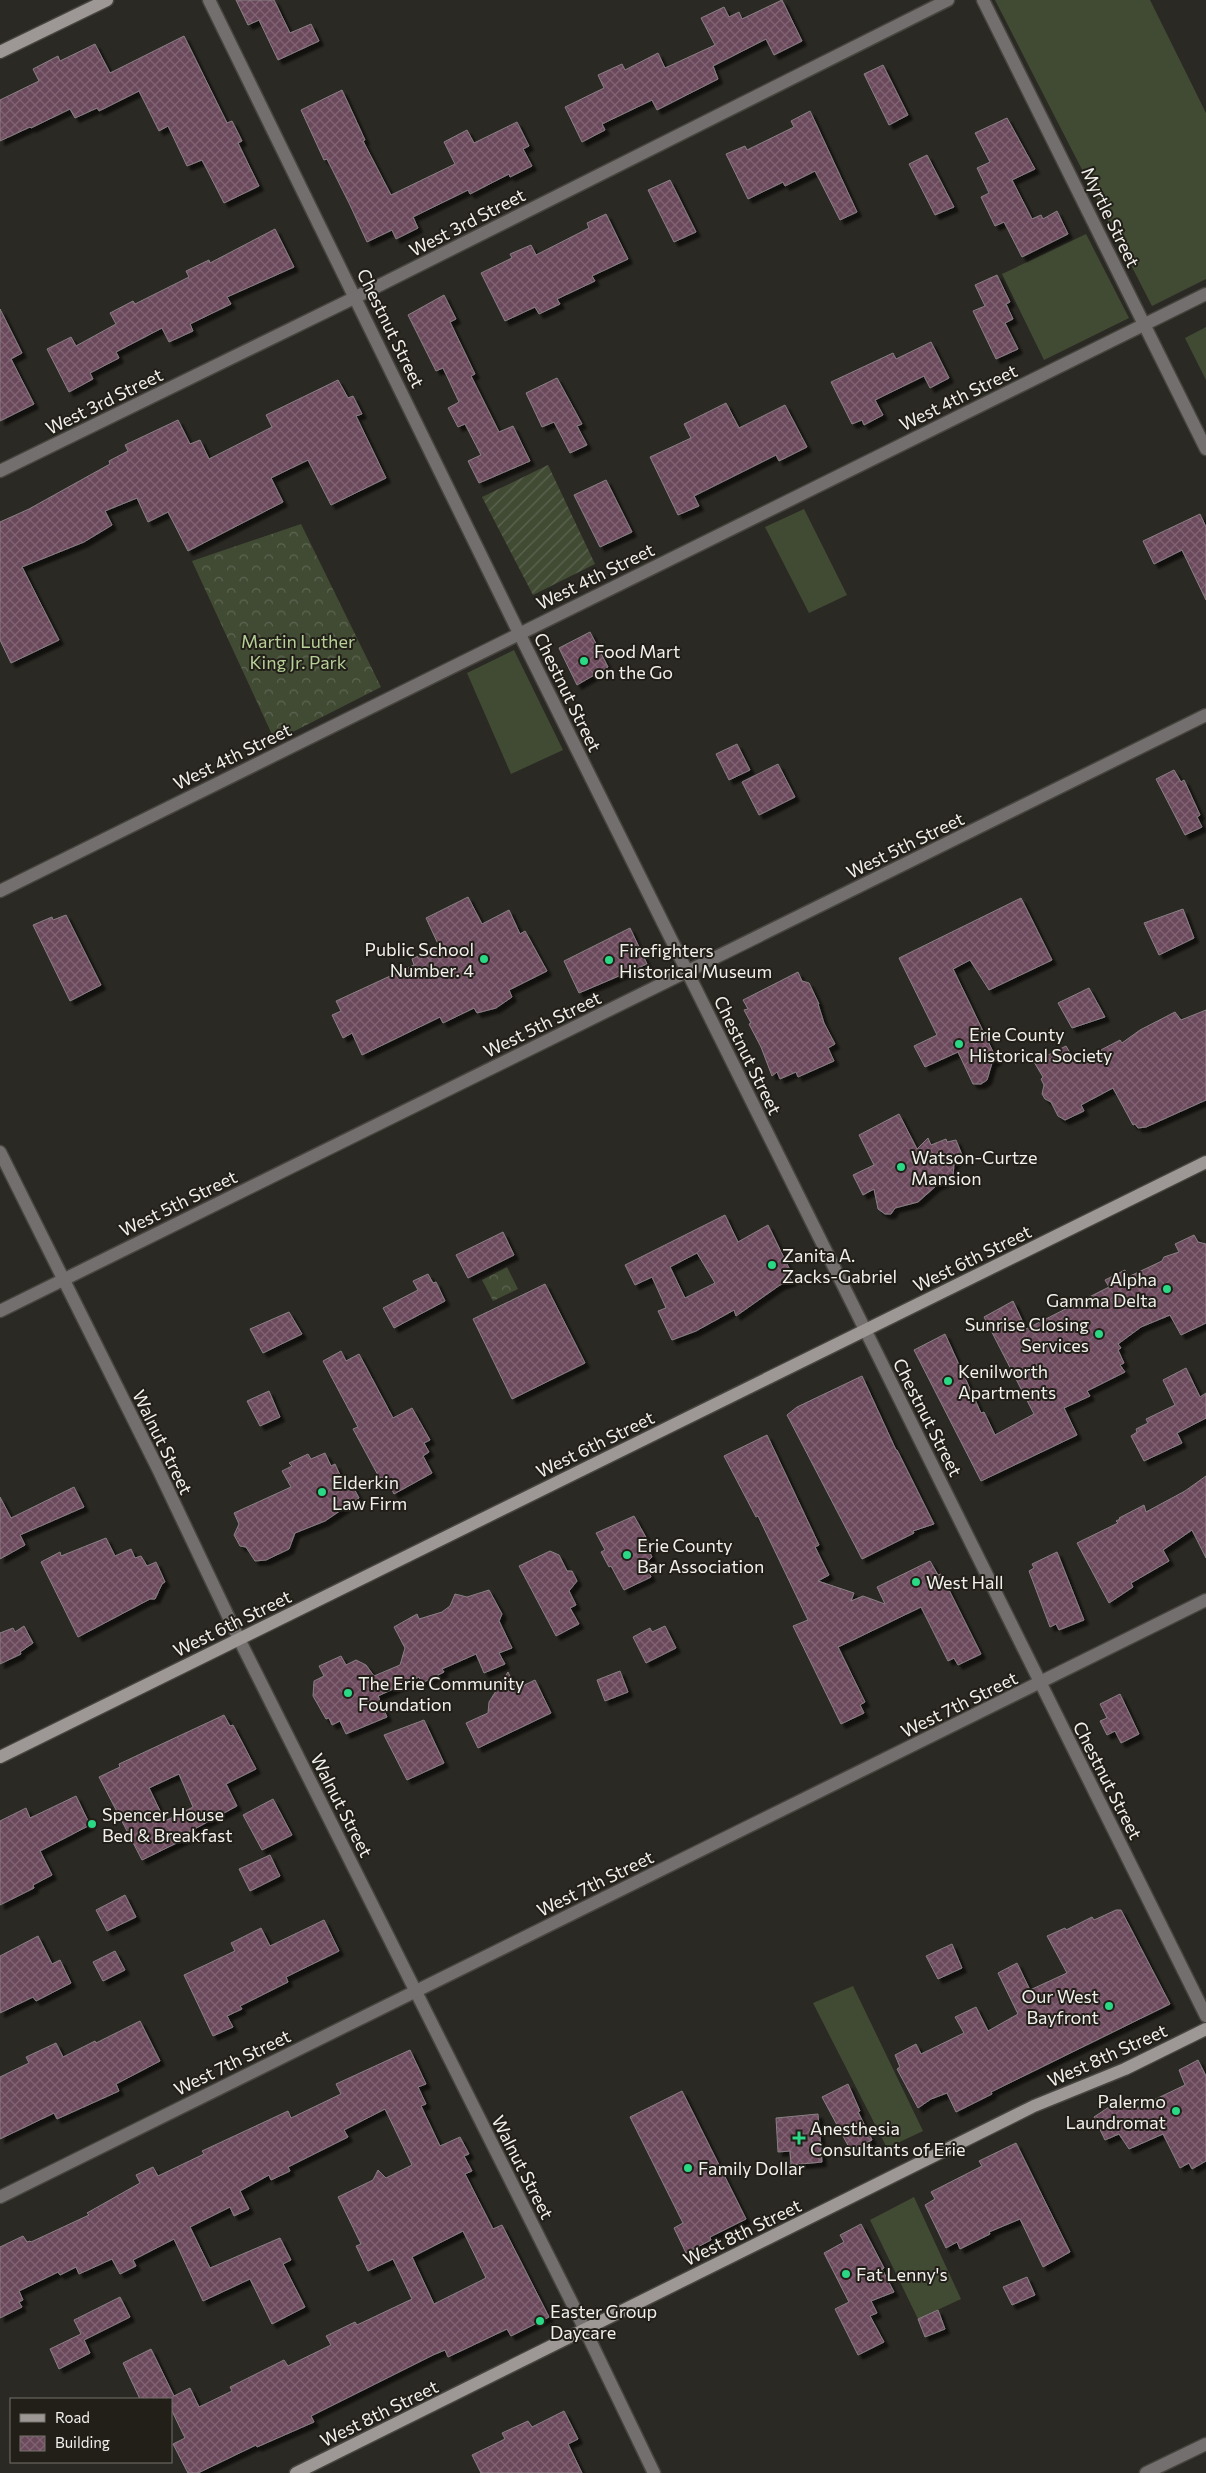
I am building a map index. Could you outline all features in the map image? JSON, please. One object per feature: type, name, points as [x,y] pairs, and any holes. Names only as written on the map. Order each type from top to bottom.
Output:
[{"type":"main road","points":[[0,52],[107,0]]},
{"type":"main road","name":"West 6th Street","points":[[0,1757],[1206,1162]]},
{"type":"main road","name":"West 8th Street","points":[[296,2473],[1018,2114],[1125,2069],[1206,2029]]},
{"type":"street","name":"Chestnut Street","points":[[209,0],[865,1331],[1206,2016]]},
{"type":"street","name":"West 3rd Street","points":[[0,471],[356,297],[948,0]]},
{"type":"street","name":"Myrtle Street","points":[[984,0],[1206,449]]},
{"type":"street","name":"West 4th Street","points":[[0,891],[1206,294]]},
{"type":"street","name":"West 5th Street","points":[[0,1311],[1206,715]]},
{"type":"street","name":"Walnut Street","points":[[0,1152],[159,1471],[239,1639],[654,2473]]},
{"type":"street","name":"West 7th Street","points":[[0,2197],[1041,1684],[1206,1600]]},
{"type":"street","points":[[1146,2473],[1206,2444]]},
{"type":"green space","points":[[995,0],[1150,0],[1206,113],[1206,279],[1152,306]]},
{"type":"green space","points":[[1086,234],[1129,318],[1044,360],[1002,274]]},
{"type":"green space","points":[[1206,327],[1206,380],[1185,338]]},
{"type":"green space","points":[[548,465],[595,564],[533,595],[482,497]]},
{"type":"green space","points":[[804,509],[847,595],[809,613],[765,527]]},
{"type":"green space","name":"Martin Luther King Jr. Park","points":[[301,524],[381,687],[275,741],[192,561]]},
{"type":"green space","points":[[514,650],[563,750],[511,774],[467,673]]},
{"type":"green space","points":[[507,1267],[518,1289],[493,1301],[482,1280]]},
{"type":"green space","points":[[853,1986],[923,2131],[887,2148],[813,2003]]},
{"type":"green space","points":[[914,2197],[961,2299],[918,2319],[870,2220]]},
{"type":"building","points":[[236,0],[274,0],[290,33],[311,24],[319,41],[278,60],[259,20],[248,25]]},
{"type":"building","points":[[782,0],[802,41],[774,55],[766,39],[713,66],[718,79],[657,110],[652,100],[602,124],[605,130],[582,142],[565,107],[604,88],[598,75],[622,64],[625,70],[658,53],[665,68],[715,45],[701,18],[724,7],[729,17],[739,12],[742,19]]},
{"type":"building","points":[[184,36],[227,123],[232,121],[242,141],[238,143],[259,186],[224,203],[202,160],[187,166],[168,126],[159,131],[139,91],[99,111],[97,108],[75,118],[70,109],[0,141],[0,100],[39,81],[33,69],[58,56],[60,61],[95,44],[110,73]]},
{"type":"building","points":[[883,65],[908,115],[889,125],[864,74]]},
{"type":"building","points":[[342,90],[365,140],[363,141],[391,195],[455,164],[444,142],[467,130],[474,143],[517,122],[529,146],[523,149],[532,166],[510,177],[509,174],[470,194],[468,190],[413,217],[418,228],[396,239],[392,230],[367,242],[327,159],[324,160],[301,110]]},
{"type":"building","points":[[810,111],[857,212],[840,220],[815,171],[785,186],[783,182],[748,199],[726,154],[745,146],[747,150],[794,127],[791,121]]},
{"type":"building","points":[[1007,118],[1035,169],[1012,180],[1032,219],[1041,215],[1043,219],[1057,211],[1068,234],[1022,257],[1004,222],[995,226],[981,197],[989,193],[977,168],[990,162],[975,133]]},
{"type":"building","points":[[927,155],[954,207],[935,215],[909,164]]},
{"type":"building","points":[[670,180],[696,232],[674,242],[648,190]]},
{"type":"building","points":[[606,214],[628,259],[592,276],[595,281],[557,299],[560,304],[539,314],[535,307],[505,321],[481,273],[512,258],[510,254],[531,245],[536,255],[589,228],[587,223]]},
{"type":"building","points":[[275,229],[294,267],[227,297],[231,304],[190,324],[193,331],[169,342],[162,328],[116,352],[119,358],[90,373],[93,379],[69,392],[47,349],[71,337],[76,346],[116,324],[110,313],[133,301],[135,304],[189,277],[186,271],[209,260],[210,263]]},
{"type":"building","points":[[997,275],[1010,302],[1006,304],[1013,319],[1005,323],[1018,349],[996,359],[973,311],[985,306],[975,285]]},
{"type":"building","points":[[444,295],[456,319],[450,322],[475,374],[471,376],[499,432],[513,426],[530,461],[479,483],[468,461],[481,455],[465,424],[458,427],[448,408],[459,402],[443,368],[436,371],[408,315]]},
{"type":"building","points":[[0,309],[22,353],[11,359],[34,404],[0,421]]},
{"type":"building","points":[[931,342],[949,378],[930,388],[924,376],[875,400],[883,415],[864,425],[862,420],[852,424],[831,382],[893,353],[896,359]]},
{"type":"building","points":[[557,378],[582,424],[577,426],[587,445],[570,453],[554,422],[542,427],[526,393]]},
{"type":"building","points":[[338,380],[348,398],[353,396],[362,414],[356,416],[386,478],[331,505],[308,460],[271,478],[283,502],[188,551],[168,512],[148,522],[137,498],[105,511],[112,525],[84,542],[22,567],[59,640],[11,663],[0,640],[0,522],[29,509],[110,464],[109,461],[128,451],[125,445],[178,420],[190,444],[200,440],[209,459],[272,427],[266,415]]},
{"type":"building","points":[[726,403],[739,428],[785,405],[807,447],[779,461],[776,455],[694,496],[699,506],[678,515],[650,457],[691,438],[684,424]]},
{"type":"building","points":[[606,480],[632,532],[600,547],[574,495]]},
{"type":"building","points":[[1200,514],[1206,527],[1206,600],[1182,550],[1154,564],[1143,541]]},
{"type":"building","points":[[590,632],[608,667],[577,685],[559,648]]},
{"type":"building","points":[[737,744],[750,770],[729,780],[716,754]]},
{"type":"building","points":[[778,764],[795,797],[759,815],[742,782]]},
{"type":"building","points":[[1174,770],[1181,782],[1184,780],[1200,815],[1197,817],[1202,827],[1185,835],[1156,779]]},
{"type":"building","points":[[468,897],[482,924],[509,910],[520,934],[525,931],[547,971],[509,990],[512,997],[496,1008],[477,1013],[474,1008],[443,1023],[440,1017],[362,1055],[352,1033],[343,1038],[332,1015],[341,1011],[336,1001],[414,965],[412,959],[439,946],[426,918]]},
{"type":"building","points":[[1021,898],[1052,960],[989,990],[970,960],[953,969],[997,1060],[992,1063],[987,1080],[981,1084],[973,1084],[958,1052],[925,1067],[914,1046],[937,1035],[899,958]]},
{"type":"building","points":[[1183,909],[1194,938],[1159,955],[1144,923]]},
{"type":"building","points":[[66,915],[101,985],[70,1001],[33,925],[52,917],[53,920]]},
{"type":"building","points":[[630,928],[647,964],[579,993],[564,961]]},
{"type":"building","points":[[798,972],[802,981],[809,983],[819,1004],[824,1023],[835,1044],[828,1048],[834,1061],[798,1077],[796,1072],[780,1079],[777,1072],[772,1076],[761,1047],[749,1024],[751,1023],[744,1010],[748,1009],[743,1000]]},
{"type":"building","points":[[1089,988],[1105,1017],[1072,1028],[1058,1003]]},
{"type":"building","points":[[1206,1010],[1206,1100],[1146,1127],[1138,1128],[1135,1124],[1133,1125],[1113,1088],[1081,1105],[1084,1111],[1065,1120],[1058,1116],[1051,1102],[1045,1099],[1042,1094],[1044,1085],[1041,1079],[1043,1077],[1034,1062],[1066,1046],[1076,1063],[1120,1040],[1122,1043],[1140,1030],[1175,1012],[1181,1020]]},
{"type":"building","points":[[899,1114],[917,1149],[928,1138],[931,1145],[946,1139],[947,1142],[956,1140],[962,1155],[954,1163],[953,1178],[936,1186],[918,1202],[895,1208],[891,1214],[885,1214],[878,1209],[874,1189],[863,1195],[853,1175],[874,1165],[859,1135]]},
{"type":"building","points":[[725,1215],[738,1242],[768,1225],[790,1270],[786,1271],[792,1281],[780,1285],[736,1316],[734,1310],[696,1331],[672,1340],[658,1311],[666,1308],[652,1277],[635,1285],[625,1265]],"holes":[[[697,1253],[715,1283],[685,1298],[670,1267]]]},
{"type":"building","points":[[503,1232],[514,1255],[468,1278],[456,1255]]},
{"type":"building","points":[[1194,1235],[1198,1242],[1206,1244],[1206,1323],[1181,1335],[1170,1315],[1141,1327],[1118,1344],[1121,1348],[1118,1350],[1124,1363],[1120,1365],[1125,1372],[1087,1391],[1090,1396],[1064,1408],[1077,1435],[981,1481],[914,1350],[945,1334],[981,1413],[984,1412],[995,1435],[1034,1414],[984,1317],[1013,1301],[1026,1329],[1109,1287],[1105,1280],[1125,1270],[1128,1277],[1162,1261],[1164,1257],[1179,1252],[1175,1244]]},
{"type":"building","points":[[428,1274],[433,1283],[436,1282],[445,1301],[394,1328],[383,1308],[418,1290],[413,1281]]},
{"type":"building","points":[[545,1284],[585,1363],[512,1399],[473,1319]]},
{"type":"building","points":[[289,1312],[302,1334],[263,1353],[250,1329]]},
{"type":"building","points":[[341,1351],[346,1361],[359,1354],[393,1418],[412,1408],[430,1440],[424,1443],[429,1452],[423,1456],[432,1473],[394,1494],[388,1482],[379,1477],[353,1429],[358,1427],[323,1361]]},
{"type":"building","points":[[1186,1368],[1200,1397],[1206,1393],[1206,1418],[1177,1433],[1182,1443],[1144,1461],[1131,1436],[1137,1432],[1136,1429],[1148,1423],[1146,1419],[1175,1405],[1163,1380]]},
{"type":"building","points":[[862,1376],[896,1450],[934,1524],[913,1531],[914,1533],[862,1559],[787,1415],[797,1407]]},
{"type":"building","points":[[269,1391],[280,1417],[260,1426],[247,1401]]},
{"type":"building","name":"West Hall","points":[[767,1435],[819,1545],[815,1547],[829,1575],[818,1581],[854,1593],[851,1601],[863,1596],[885,1604],[877,1587],[930,1561],[938,1575],[941,1574],[981,1654],[958,1665],[954,1658],[948,1661],[921,1607],[838,1647],[865,1702],[860,1705],[864,1713],[841,1724],[793,1626],[808,1620],[758,1516],[756,1517],[724,1456]]},
{"type":"building","points":[[325,1453],[331,1466],[335,1464],[345,1486],[351,1483],[359,1498],[325,1521],[295,1533],[289,1549],[266,1560],[255,1561],[246,1547],[240,1546],[234,1535],[239,1524],[234,1513],[291,1487],[282,1471],[292,1466],[289,1463],[308,1454],[311,1459]]},
{"type":"building","points":[[1206,1476],[1206,1558],[1192,1530],[1163,1550],[1169,1561],[1131,1583],[1133,1587],[1109,1603],[1077,1543],[1118,1523],[1116,1521],[1119,1518],[1144,1505],[1146,1512],[1185,1491]]},
{"type":"building","points":[[74,1487],[84,1507],[20,1535],[25,1545],[0,1559],[0,1497],[11,1518]]},
{"type":"building","points":[[634,1516],[652,1548],[648,1549],[652,1557],[645,1564],[651,1577],[624,1590],[601,1552],[605,1550],[596,1533]]},
{"type":"building","points":[[106,1538],[115,1556],[131,1549],[135,1558],[141,1556],[147,1566],[156,1562],[165,1582],[162,1584],[155,1599],[150,1599],[78,1637],[41,1562],[60,1552],[61,1556]]},
{"type":"building","points":[[550,1551],[559,1555],[567,1571],[572,1571],[577,1581],[569,1591],[576,1605],[570,1608],[579,1624],[556,1636],[519,1566]]},
{"type":"building","points":[[1057,1552],[1084,1620],[1059,1630],[1056,1624],[1050,1627],[1029,1571],[1034,1568],[1032,1564]]},
{"type":"building","points":[[489,1590],[502,1614],[499,1621],[512,1648],[499,1653],[505,1664],[484,1673],[476,1654],[442,1669],[444,1672],[422,1683],[419,1677],[378,1696],[387,1717],[346,1734],[340,1721],[332,1725],[329,1718],[326,1719],[313,1696],[314,1681],[324,1676],[319,1666],[341,1656],[346,1665],[356,1660],[366,1665],[374,1676],[400,1665],[405,1648],[394,1627],[417,1614],[419,1619],[442,1612],[450,1606],[455,1594],[467,1597]]},
{"type":"building","points":[[24,1626],[33,1643],[20,1652],[21,1654],[0,1664],[0,1633],[13,1628],[15,1632]]},
{"type":"building","points":[[665,1626],[676,1648],[646,1663],[633,1637],[650,1628],[652,1632]]},
{"type":"building","points":[[620,1671],[628,1692],[605,1701],[597,1680]]},
{"type":"building","points":[[508,1672],[516,1689],[535,1680],[551,1713],[478,1748],[466,1723],[488,1713],[489,1702]]},
{"type":"building","points":[[1120,1694],[1139,1734],[1121,1743],[1115,1731],[1107,1735],[1100,1721],[1107,1718],[1100,1704]]},
{"type":"building","points":[[224,1715],[230,1726],[233,1725],[256,1769],[226,1784],[237,1806],[189,1832],[191,1836],[142,1860],[99,1777],[120,1767],[119,1764]],"holes":[[[179,1774],[193,1807],[165,1821],[149,1788]]]},
{"type":"building","points":[[424,1720],[444,1763],[407,1780],[384,1735]]},
{"type":"building","points":[[76,1796],[90,1825],[40,1851],[52,1875],[33,1885],[34,1888],[0,1905],[0,1821],[26,1808],[30,1818]]},
{"type":"building","points":[[273,1799],[292,1835],[262,1850],[243,1815]]},
{"type":"building","points":[[270,1855],[280,1876],[250,1891],[239,1869]]},
{"type":"building","points":[[125,1895],[136,1917],[107,1931],[96,1910]]},
{"type":"building","points":[[1116,1910],[1121,1910],[1170,2004],[991,2092],[992,2094],[956,2112],[947,2093],[931,2099],[918,2108],[897,2069],[900,2067],[895,2055],[916,2044],[921,2054],[964,2033],[955,2017],[976,2007],[988,2031],[1018,2014],[998,1973],[1017,1963],[1030,1990],[1067,1973],[1047,1936],[1065,1928],[1066,1930],[1092,1917],[1094,1920]]},
{"type":"building","points":[[324,1920],[339,1951],[286,1977],[288,1982],[240,2006],[242,2009],[227,2016],[233,2027],[213,2036],[184,1975],[235,1951],[231,1943],[261,1928],[270,1946]]},
{"type":"building","points":[[38,1936],[52,1964],[60,1960],[71,1983],[36,2001],[33,1997],[0,2013],[0,1956]]},
{"type":"building","points":[[952,1944],[962,1968],[938,1979],[926,1956]]},
{"type":"building","points":[[115,1951],[125,1970],[103,1981],[93,1962]]},
{"type":"building","points":[[140,2021],[160,2061],[116,2084],[119,2091],[57,2119],[54,2113],[0,2139],[0,2077],[29,2063],[26,2057],[56,2043],[63,2057]]},
{"type":"building","points":[[410,2050],[426,2084],[418,2087],[426,2104],[421,2106],[440,2146],[460,2137],[469,2154],[464,2156],[472,2171],[465,2174],[493,2229],[502,2225],[549,2317],[511,2336],[507,2329],[448,2357],[445,2350],[433,2355],[311,2416],[314,2422],[257,2447],[256,2445],[198,2473],[188,2473],[173,2444],[185,2438],[172,2411],[172,2398],[140,2398],[123,2363],[151,2349],[174,2396],[190,2388],[199,2407],[232,2391],[230,2387],[284,2360],[288,2366],[331,2345],[326,2336],[355,2322],[357,2325],[412,2299],[393,2259],[368,2271],[356,2246],[361,2244],[338,2197],[373,2180],[378,2170],[386,2178],[412,2165],[385,2109],[344,2130],[348,2137],[288,2167],[290,2171],[271,2180],[269,2175],[240,2191],[249,2209],[234,2216],[230,2207],[190,2227],[210,2268],[280,2238],[291,2260],[283,2264],[305,2307],[272,2324],[250,2279],[203,2301],[174,2239],[133,2260],[136,2266],[120,2274],[112,2259],[79,2274],[76,2267],[60,2275],[58,2272],[19,2291],[23,2300],[19,2302],[22,2307],[0,2318],[0,2247],[23,2236],[27,2242],[31,2242],[89,2215],[87,2213],[140,2183],[136,2175],[153,2167],[158,2176],[204,2154],[202,2151],[288,2111],[291,2118],[341,2094],[336,2084]],"holes":[[[463,2231],[486,2278],[434,2304],[412,2257]]]},
{"type":"building","points":[[1198,2060],[1206,2076],[1206,2161],[1192,2169],[1189,2163],[1180,2168],[1163,2134],[1129,2149],[1119,2134],[1105,2140],[1094,2117],[1115,2103],[1130,2099],[1135,2109],[1185,2085],[1179,2070]]},
{"type":"building","points":[[848,2084],[860,2111],[858,2112],[872,2140],[851,2151],[822,2097]]},
{"type":"building","name":"Family Dollar","points":[[682,2091],[746,2219],[710,2237],[711,2240],[686,2253],[674,2228],[683,2223],[630,2117]]},
{"type":"building","points":[[818,2114],[822,2162],[791,2165],[790,2151],[778,2152],[776,2118]]},
{"type":"building","points":[[1016,2143],[1070,2252],[1043,2267],[1020,2219],[989,2232],[990,2234],[960,2249],[957,2242],[946,2248],[925,2205],[935,2199],[931,2192],[982,2166],[979,2161]]},
{"type":"building","points":[[861,2224],[894,2292],[871,2301],[877,2313],[870,2316],[884,2342],[858,2355],[835,2309],[849,2302],[824,2253],[844,2242],[840,2235]]},
{"type":"building","points":[[1027,2277],[1035,2295],[1012,2305],[1003,2287]]},
{"type":"building","points":[[120,2297],[130,2317],[84,2340],[90,2353],[59,2369],[50,2349],[81,2334],[74,2320]]},
{"type":"building","points":[[938,2310],[945,2329],[925,2337],[918,2319]]},
{"type":"building","points":[[564,2411],[578,2439],[568,2444],[582,2473],[481,2473],[472,2455],[505,2439],[502,2433],[528,2421],[532,2427]]},
{"type":"place","name":"Food Mart on the Go","points":[[584,661]]},
{"type":"place","name":"Public School Number. 4","points":[[484,959]]},
{"type":"place","name":"Firefighters Historical Museum","points":[[609,960]]},
{"type":"place","name":"Erie County Historical Society","points":[[959,1044]]},
{"type":"place","name":"Watson-Curtze Mansion","points":[[901,1167]]},
{"type":"place","name":"Zanita A. Zacks-Gabriel","points":[[772,1265]]},
{"type":"place","name":"Alpha Gamma Delta","points":[[1167,1289]]},
{"type":"place","name":"Sunrise Closing Services","points":[[1099,1334]]},
{"type":"place","name":"Kenilworth Apartments","points":[[948,1381]]},
{"type":"place","name":"Elderkin Law Firm","points":[[322,1492]]},
{"type":"place","name":"Erie County Bar Association","points":[[627,1555]]},
{"type":"place","name":"West Hall","points":[[916,1582]]},
{"type":"place","name":"The Erie Community Foundation","points":[[348,1693]]},
{"type":"place","name":"Spencer House Bed & Breakfast","points":[[92,1824]]},
{"type":"place","name":"Our West Bayfront","points":[[1109,2006]]},
{"type":"place","name":"Palermo Laundromat","points":[[1176,2111]]},
{"type":"place","name":"Anesthesia Consultants of Erie","points":[[799,2138]]},
{"type":"place","name":"Family Dollar","points":[[688,2168]]},
{"type":"place","name":"Fat Lenny's","points":[[846,2274]]},
{"type":"place","name":"Easter Group Daycare","points":[[540,2321]]}]
